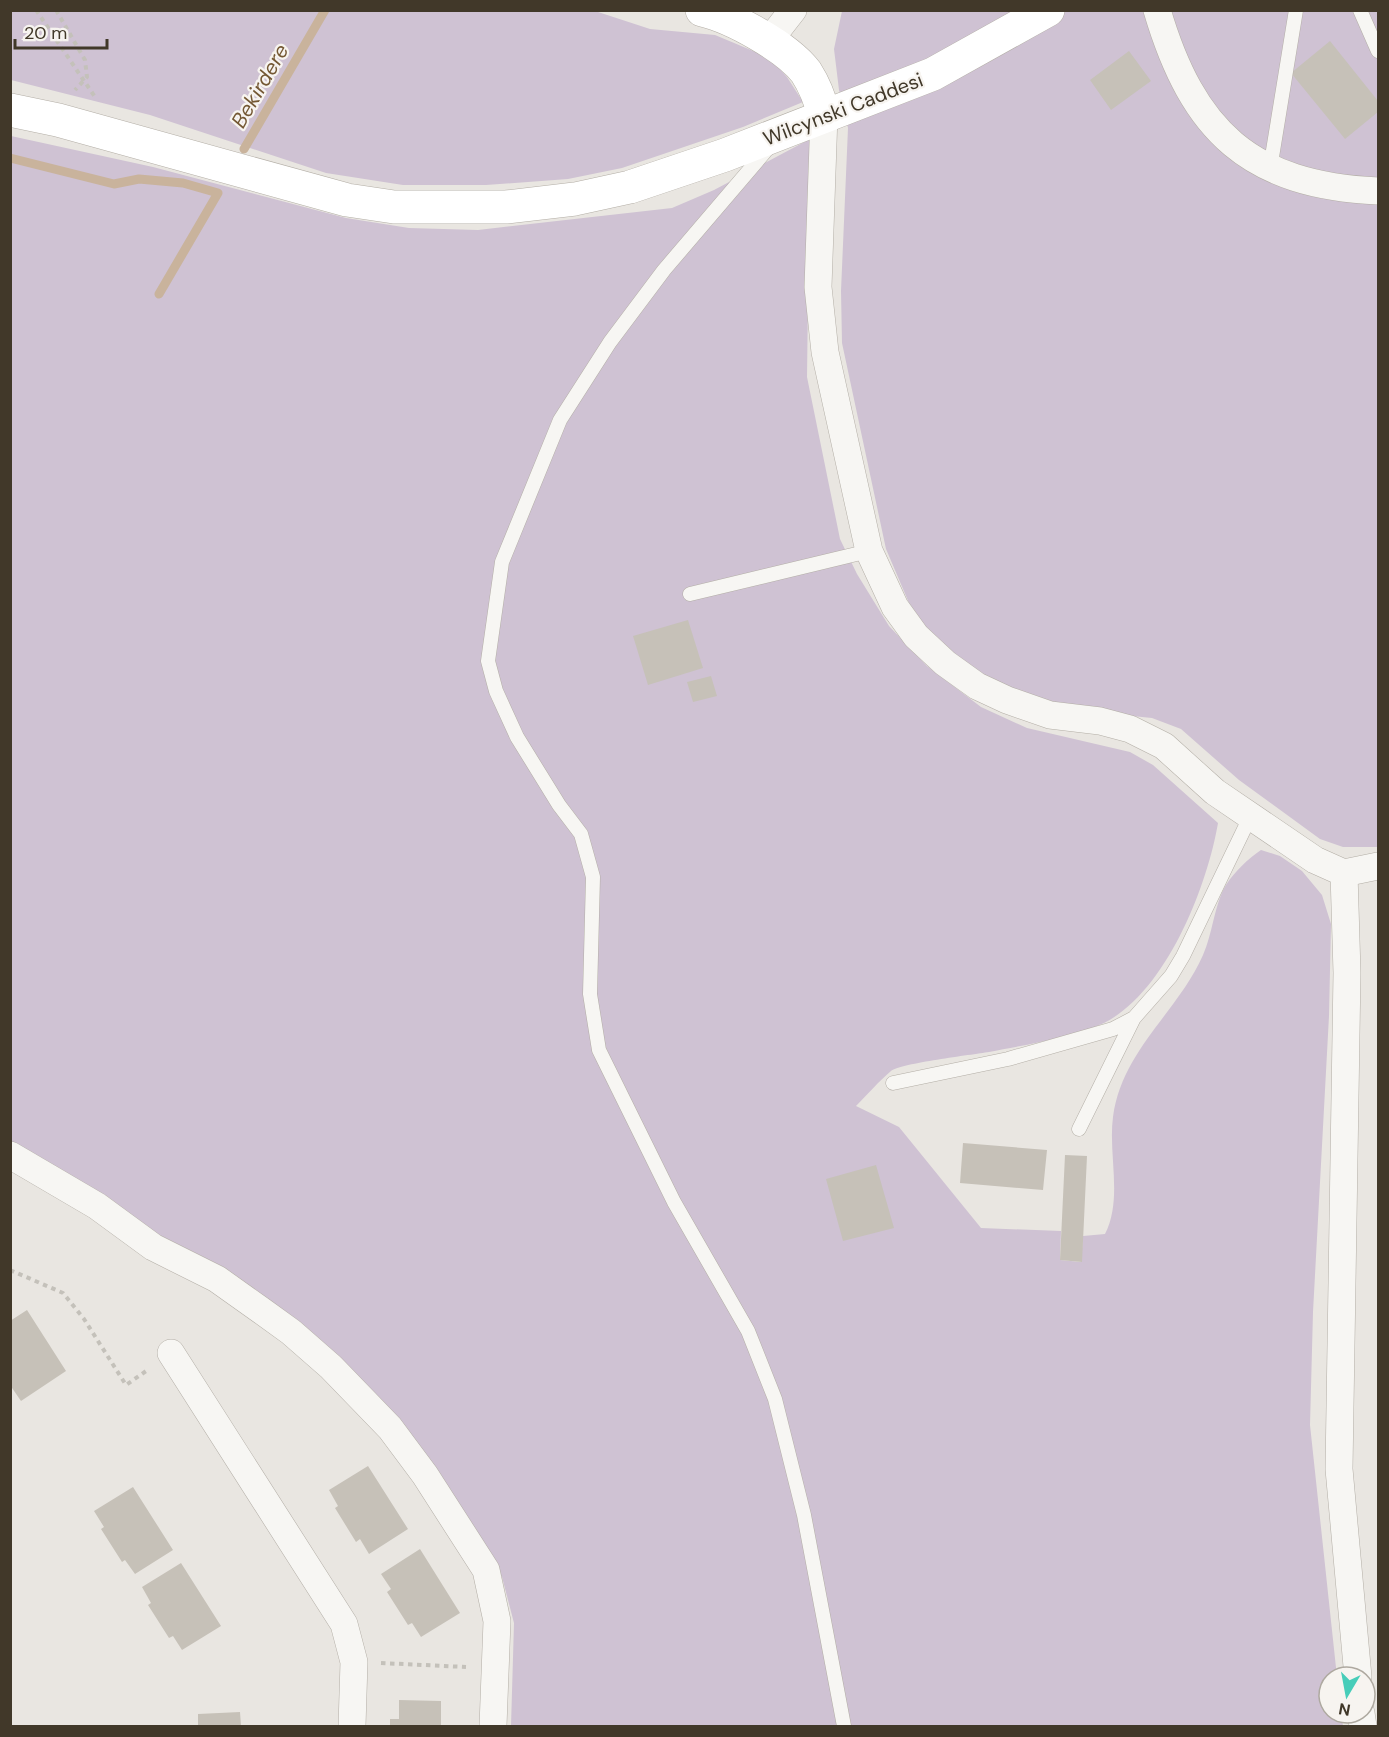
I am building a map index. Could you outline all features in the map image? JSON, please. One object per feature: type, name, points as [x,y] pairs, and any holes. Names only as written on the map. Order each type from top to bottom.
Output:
[{"type":"main road","points":[[702,10],[736,20],[804,70],[818,91],[824,115]]},
{"type":"main road","name":"Wilcynski Caddesi","points":[[10,110],[122,137],[336,197],[394,207],[506,207],[575,199],[630,187],[725,155],[933,74],[1048,10]]},
{"type":"street","points":[[768,42],[793,10]]},
{"type":"street","points":[[1157,10],[1185,85],[1207,119],[1232,145],[1270,170],[1343,189],[1378,191]]},
{"type":"street","points":[[824,115],[819,319],[839,424],[869,551],[894,607],[915,636],[945,663],[977,686],[1007,700],[1050,715],[1130,729],[1164,746],[1215,792],[1315,860],[1344,873],[1378,866]]},
{"type":"street","points":[[1344,873],[1347,973],[1339,1469],[1357,1665]]},
{"type":"street","points":[[10,1155],[97,1206],[153,1247],[217,1279],[262,1311],[291,1332],[331,1367],[390,1428],[425,1475],[486,1570],[497,1621],[497,1669],[493,1726]]},
{"type":"street","points":[[171,1353],[344,1624],[354,1662],[352,1726]]},
{"type":"lane","points":[[1270,170],[1296,10]]},
{"type":"lane","points":[[1360,10],[1378,51]]},
{"type":"lane","points":[[782,132],[664,270],[610,342],[560,420],[502,562],[488,661],[496,691],[517,737],[559,805],[581,834],[593,877],[590,994],[599,1050],[674,1202],[748,1331],[775,1399],[804,1515],[844,1726]]},
{"type":"lane","points":[[690,594],[869,551]]},
{"type":"lane","points":[[1079,1129],[1134,1018],[1171,976],[1184,956],[1250,817]]},
{"type":"lane","points":[[893,1083],[1008,1059],[1094,1037],[1134,1018]]},
{"type":"path","points":[[36,10],[122,137]]},
{"type":"path","points":[[56,10],[85,60],[87,77],[79,89],[68,93]]},
{"type":"path","points":[[10,1270],[63,1293],[84,1319],[126,1385],[171,1353]]},
{"type":"path","points":[[354,1662],[497,1669]]},
{"type":"shaded area","points":[[10,11],[595,11],[650,29],[715,35],[770,58],[787,77],[803,102],[743,127],[622,168],[568,179],[486,185],[403,185],[326,173],[150,115],[11,80]]},
{"type":"shaded area","points":[[842,11],[1378,11],[1378,847],[1343,847],[1320,839],[1239,780],[1181,729],[1152,718],[1102,713],[1026,698],[975,673],[933,637],[909,603],[886,549],[842,343],[841,291],[848,128],[839,90],[834,49]]},
{"type":"shaded area","points":[[11,136],[153,167],[346,218],[409,228],[478,230],[672,208],[714,190],[810,139],[807,377],[840,539],[857,574],[889,626],[927,666],[981,707],[1027,728],[1130,752],[1153,765],[1218,823],[1204,877],[1180,935],[1146,988],[1126,1008],[1104,1023],[1063,1037],[898,1068],[891,1071],[856,1106],[899,1127],[981,1228],[1061,1231],[1060,1260],[1081,1262],[1083,1236],[1105,1234],[1110,1220],[1114,1192],[1112,1132],[1118,1093],[1139,1051],[1180,995],[1203,955],[1226,885],[1251,857],[1261,850],[1280,856],[1302,871],[1322,895],[1331,924],[1329,1016],[1313,1312],[1310,1425],[1336,1665],[1317,1665],[1317,1725],[1343,1726],[511,1726],[514,1623],[502,1577],[429,1459],[321,1344],[11,1146]]},
{"type":"building","points":[[1330,41],[1378,101],[1378,112],[1345,139],[1291,73]]},
{"type":"building","points":[[1129,51],[1151,81],[1111,110],[1090,80]]},
{"type":"building","points":[[688,620],[703,668],[648,685],[633,636]]},
{"type":"building","points":[[711,676],[717,696],[693,702],[687,682]]},
{"type":"building","points":[[963,1143],[1047,1150],[1043,1190],[960,1183]]},
{"type":"building","points":[[1065,1155],[1087,1156],[1082,1262],[1060,1260]]},
{"type":"building","points":[[876,1165],[894,1228],[843,1241],[826,1179]]},
{"type":"building","points":[[27,1310],[66,1371],[21,1401],[10,1385],[10,1321]]},
{"type":"building","points":[[368,1466],[408,1529],[369,1554],[360,1539],[356,1542],[335,1508],[338,1506],[329,1490]]},
{"type":"building","points":[[133,1487],[173,1550],[135,1574],[125,1560],[122,1562],[101,1529],[104,1527],[94,1511]]},
{"type":"building","points":[[420,1549],[460,1613],[421,1637],[412,1623],[408,1625],[387,1592],[391,1589],[381,1574]]},
{"type":"building","points":[[181,1563],[221,1626],[182,1650],[173,1636],[169,1638],[148,1605],[151,1603],[142,1587]]},
{"type":"building","points":[[399,1700],[441,1701],[441,1726],[390,1726],[390,1719],[399,1719]]},
{"type":"building","points":[[240,1712],[241,1726],[198,1726],[198,1714]]},
{"type":"waterway","name":"Bekirdere","points":[[244,149],[325,10]]},
{"type":"waterway","points":[[10,158],[114,184],[139,179],[183,183],[218,193],[159,294]]}]
